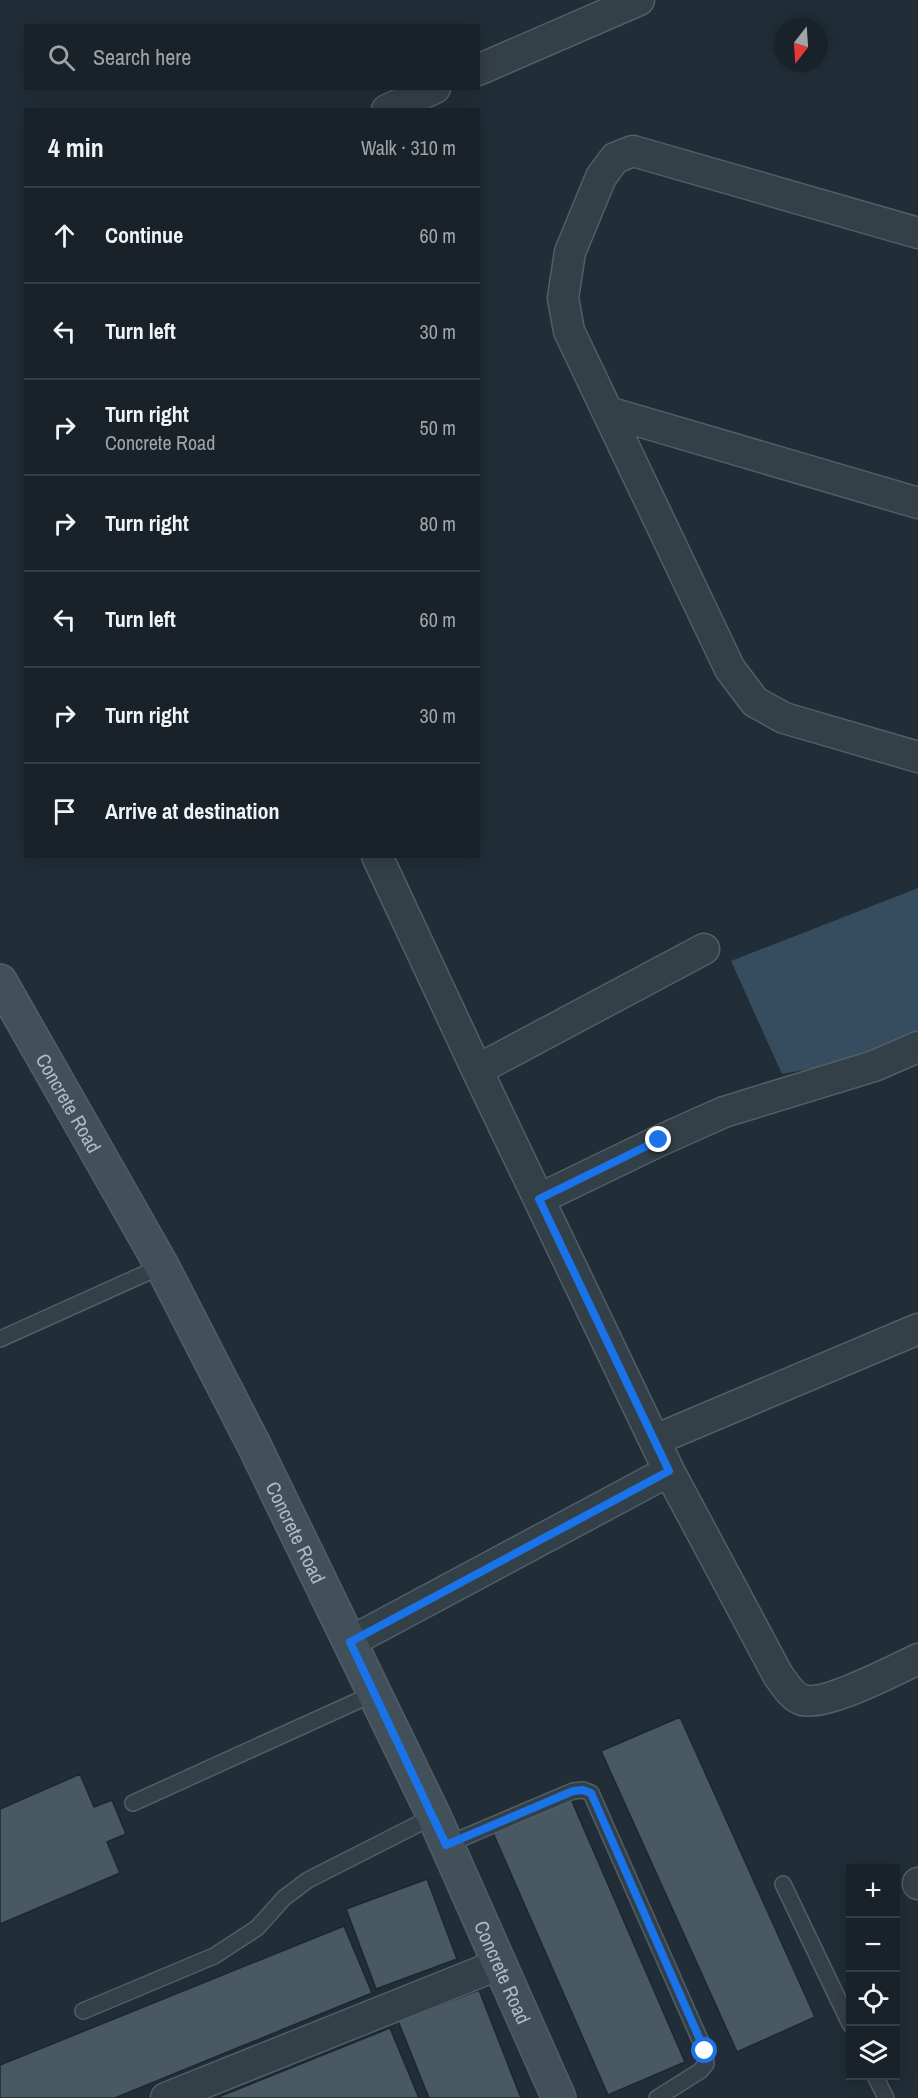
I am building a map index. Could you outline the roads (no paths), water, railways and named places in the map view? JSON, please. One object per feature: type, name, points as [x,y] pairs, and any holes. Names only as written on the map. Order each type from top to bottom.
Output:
[{"type":"street","points":[[480,69],[639,0]]},
{"type":"street","points":[[391,108],[431,90]]},
{"type":"street","points":[[918,233],[633,151],[615,158],[601,177],[570,252],[563,298],[569,331],[730,669],[755,702],[784,718],[918,757]]},
{"type":"street","points":[[608,412],[918,503]]},
{"type":"street","points":[[378,858],[669,1471],[778,1675],[797,1698],[811,1702],[837,1695],[918,1659]]},
{"type":"street","points":[[477,1070],[704,949]]},
{"type":"street","name":"Concrete Road","points":[[0,981],[162,1266],[254,1445],[440,1830],[559,2098]]},
{"type":"street","points":[[539,1199],[659,1140],[724,1112],[874,1066],[918,1047]]},
{"type":"street","points":[[655,1440],[918,1329]]},
{"type":"street","points":[[350,1642],[669,1471]]},
{"type":"street","points":[[166,2098],[501,1964]]},
{"type":"lane","points":[[0,1339],[162,1266]]},
{"type":"lane","points":[[134,1803],[375,1693]]},
{"type":"lane","points":[[83,2011],[214,1956],[257,1928],[284,1898],[308,1880],[440,1830],[583,1790],[591,1793],[705,2051],[706,2064],[700,2071],[657,2098]]},
{"type":"lane","points":[[783,1884],[846,2016]]},
{"type":"lane","points":[[877,2080],[886,2098]]},
{"type":"water","points":[[918,888],[918,1030],[845,1062],[782,1074],[731,961]]}]
